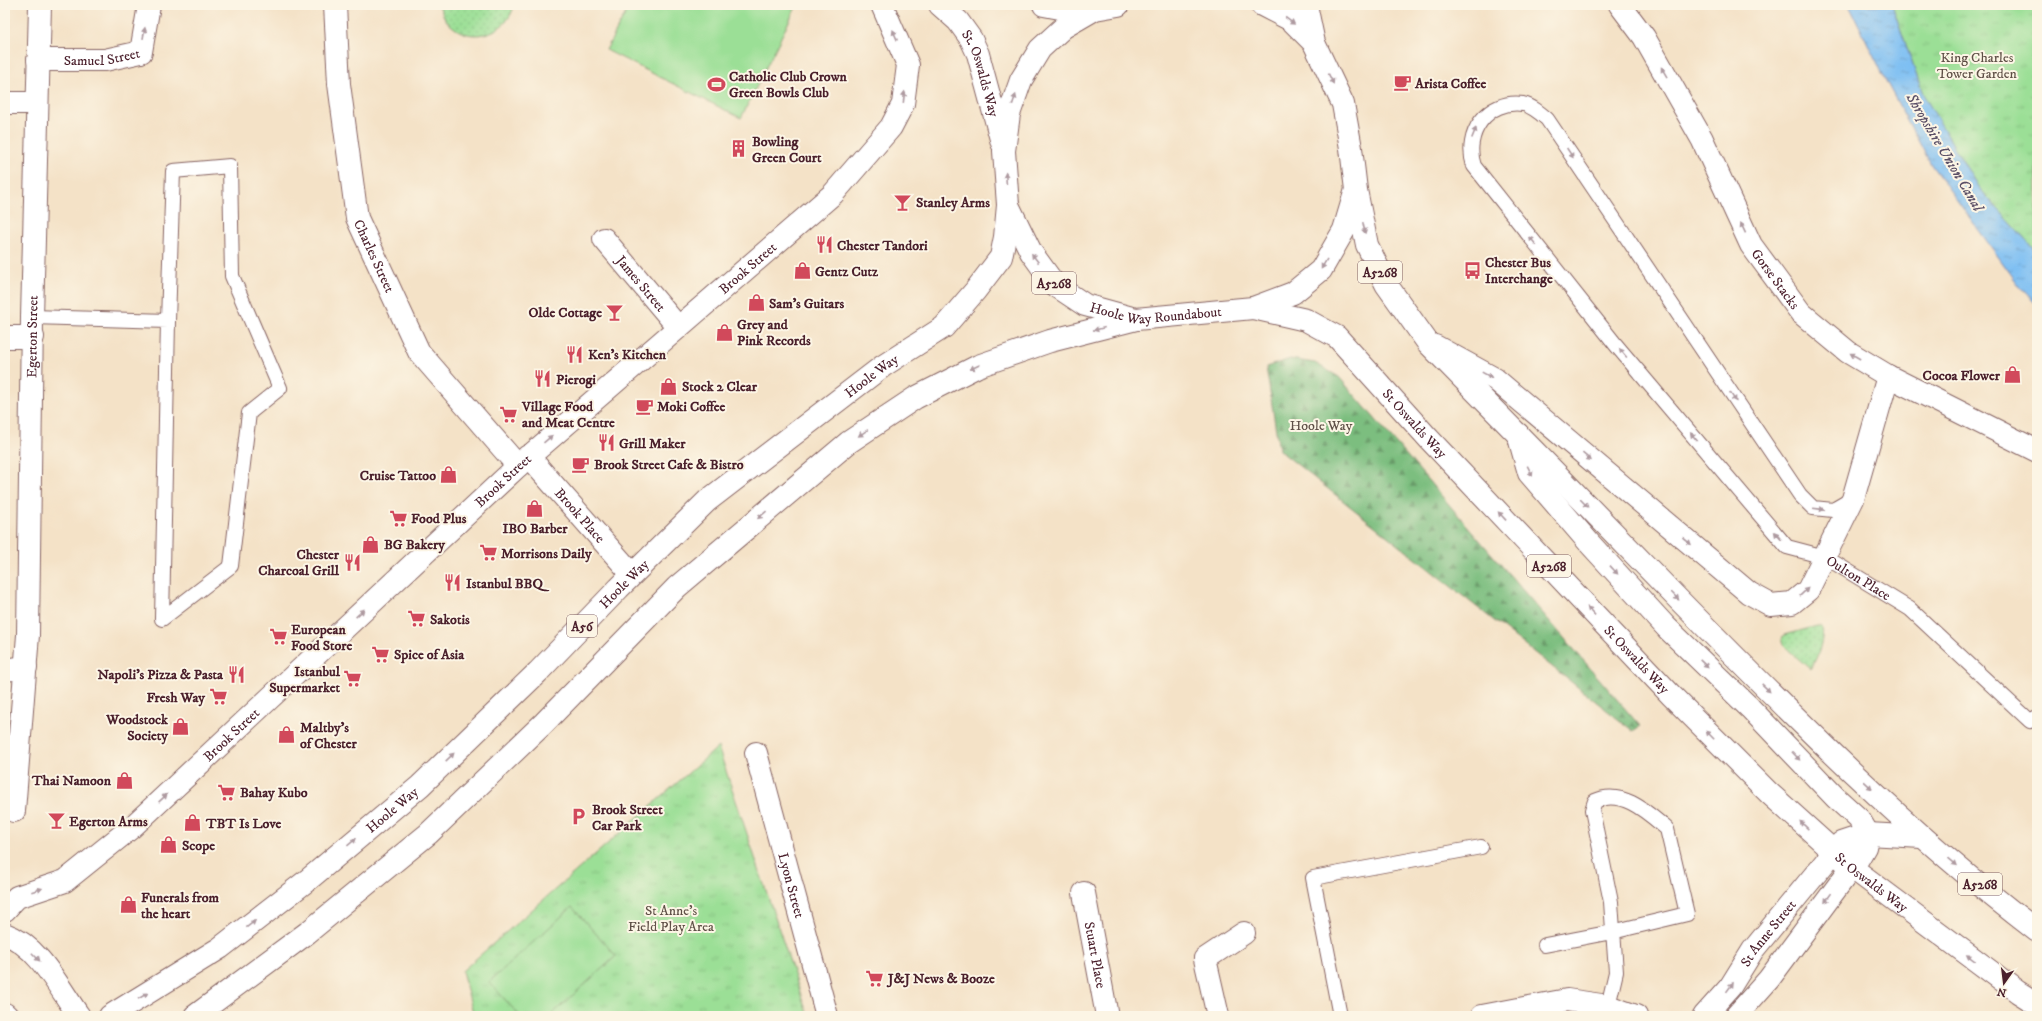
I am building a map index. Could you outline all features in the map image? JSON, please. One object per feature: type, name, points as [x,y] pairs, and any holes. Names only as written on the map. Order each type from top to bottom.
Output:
[{"type":"main road","name":"Egerton Street","points":[[14,811],[15,668],[28,635],[32,327],[40,5]]},
{"type":"main road","name":"Samuel Street","points":[[38,60],[105,60],[141,52],[149,5]]},
{"type":"main road","name":"Charles Street","points":[[335,5],[338,84],[357,218],[419,352],[523,461]]},
{"type":"main road","name":"Brook Street","points":[[5,910],[17,897],[65,881],[131,828],[523,461],[834,194],[891,126],[903,104],[908,65],[882,5]]},
{"type":"main road","name":"St. Oswalds Way","points":[[940,5],[958,21],[971,39],[978,54],[1004,151]]},
{"type":"main road","points":[[1044,5],[1065,9],[1095,9]]},
{"type":"main road","name":"Hoole Way Roundabout","points":[[1118,5],[1095,9],[1064,27],[1040,49],[1021,80],[1009,114],[1004,151],[1008,205],[1030,252],[1056,285],[1085,305],[1136,319],[1253,308],[1293,293],[1321,270],[1344,230],[1356,190]]},
{"type":"main road","name":"Hoole Way Roundabout","points":[[1262,5],[1291,20],[1314,43],[1343,104],[1351,148],[1356,190],[1367,245],[1383,277],[1428,343]]},
{"type":"main road","points":[[1306,5],[1314,43]]},
{"type":"main road","name":"Gorse Stacks","points":[[1620,5],[1644,37],[1702,138],[1743,229],[1760,257],[1801,313],[1848,352],[1888,376],[2037,451]]},
{"type":"main road","points":[[5,103],[37,103]]},
{"type":"main road","name":"Hoole Way","points":[[110,1016],[220,948],[309,879],[420,786],[538,672],[632,574],[707,502],[883,366],[944,327],[975,291],[1001,257],[1005,237],[1008,205]]},
{"type":"main road","name":"James Street","points":[[604,239],[678,327]]},
{"type":"main road","name":"St Oswalds Way","points":[[1253,308],[1306,320],[1338,337],[1434,444],[1671,695],[1769,793],[1851,867],[2012,988],[2037,1004]]},
{"type":"main road","points":[[195,1016],[307,933],[428,834],[544,723],[677,587],[849,442],[915,398],[978,366],[1050,341],[1136,319]]},
{"type":"main road","points":[[5,337],[32,327]]},
{"type":"main road","points":[[1428,343],[1495,379],[1748,593],[1771,605],[1792,603],[1808,590],[1825,557]]},
{"type":"main road","name":"A5268","points":[[1428,343],[1745,668],[1839,759],[1922,837],[2037,931]]},
{"type":"main road","name":"Oulton Place","points":[[1825,557],[1853,499],[1888,376]]},
{"type":"main road","points":[[1518,434],[1529,473],[1591,545],[1667,628],[1750,708],[1836,798],[1859,819],[1868,834],[1922,837]]},
{"type":"main road","name":"Brook Place","points":[[523,461],[632,574]]},
{"type":"main road","name":"Lyon Street","points":[[756,753],[828,1016]]},
{"type":"main road","name":"St Anne Street","points":[[1704,1016],[1730,987],[1753,950],[1840,843],[1868,834]]},
{"type":"main road","name":"St Anne Street","points":[[1736,1016],[1769,979],[1851,867],[1865,847],[1868,834]]},
{"type":"main road","name":"Stuart Place","points":[[1084,893],[1107,1016]]},
{"type":"main road","points":[[1218,1016],[1205,959],[1244,933]]},
{"type":"main road","points":[[5,934],[14,937],[37,957],[79,1016]]},
{"type":"main road","points":[[1482,1016],[1567,1000],[1608,1006],[1636,1016]]},
{"type":"lane","points":[[1825,557],[1787,546],[1616,345],[1474,166],[1470,147],[1476,127],[1481,120],[1500,107],[1517,104],[1523,104],[1535,109],[1546,118],[1800,495],[1813,508],[1833,510],[1853,499]]},
{"type":"lane","points":[[230,166],[232,276],[280,388],[249,413],[231,566],[162,619],[168,337],[168,321],[173,171],[230,166]]},
{"type":"lane","points":[[32,327],[168,321]]},
{"type":"lane","name":"Oulton Place","points":[[1825,557],[1910,609],[2030,721],[2037,717]]},
{"type":"lane","points":[[1545,945],[1612,932],[1687,914],[1667,828],[1625,800],[1613,797],[1602,797],[1595,800],[1592,810],[1611,902],[1612,932],[1616,972],[1608,1006]]},
{"type":"lane","points":[[1340,1016],[1313,878],[1481,847]]},
{"type":"green space","points":[[439,5],[514,5],[511,14],[498,29],[480,35],[470,35],[460,32],[452,26],[446,19]]},
{"type":"green space","name":"Catholic Club Crown Green Bowls Club","points":[[630,5],[797,5],[741,118],[606,50]]},
{"type":"green space","name":"King Charles Tower Garden","points":[[1892,5],[2037,5],[2037,252],[1978,187],[1923,94]]},
{"type":"green space","name":"Hoole Way","points":[[1290,359],[1315,363],[1339,377],[1640,726],[1633,731],[1279,450],[1266,367]]},
{"type":"green space","points":[[1817,626],[1822,627],[1823,632],[1818,655],[1810,669],[1783,645],[1781,638],[1785,635]]},
{"type":"green space","name":"St Anne's Field Play Area","points":[[718,747],[808,1016],[474,1016],[462,971]]},
{"type":"green space","points":[[572,907],[616,956],[550,1016],[520,1016],[489,982]]},
{"type":"water","name":"Shropshire Union Canal","points":[[1849,5],[1892,5],[1923,94],[1978,187],[2037,252],[2037,305],[2021,288],[1932,166],[1888,85]]},
{"type":"place","name":"Arista Coffee","points":[[1402,83]]},
{"type":"place","name":"Catholic Club Crown Green Bowls Club","points":[[716,84]]},
{"type":"place","name":"Bowling Green Court","points":[[739,149]]},
{"type":"place","name":"Stanley Arms","points":[[903,202]]},
{"type":"place","name":"Chester Tandori","points":[[824,245]]},
{"type":"place","name":"Chester Bus Interchange","points":[[1472,270]]},
{"type":"place","name":"Gentz Cutz","points":[[802,271]]},
{"type":"place","name":"Sam's Guitars","points":[[756,303]]},
{"type":"place","name":"Olde Cottage","points":[[615,312]]},
{"type":"place","name":"Grey and Pink Records","points":[[724,332]]},
{"type":"place","name":"Ken's Kitchen","points":[[575,354]]},
{"type":"place","name":"Cocoa Flower","points":[[2013,375]]},
{"type":"place","name":"Pierogi","points":[[543,379]]},
{"type":"place","name":"Stock 2 Clear","points":[[669,386]]},
{"type":"place","name":"Moki Coffee","points":[[644,406]]},
{"type":"place","name":"Village Food and Meat Centre","points":[[509,414]]},
{"type":"place","name":"Grill Maker","points":[[606,443]]},
{"type":"place","name":"Brook Street Cafe & Bistro","points":[[581,464]]},
{"type":"place","name":"Cruise Tattoo","points":[[449,475]]},
{"type":"place","name":"IBO Barber","points":[[535,508]]},
{"type":"place","name":"Food Plus","points":[[398,518]]},
{"type":"place","name":"BG Bakery","points":[[371,544]]},
{"type":"place","name":"Morrisons Daily","points":[[488,553]]},
{"type":"place","name":"Chester Charcoal Grill","points":[[352,562]]},
{"type":"place","name":"Istanbul BBQ","points":[[453,583]]},
{"type":"place","name":"Sakotis","points":[[417,619]]},
{"type":"place","name":"European Food Store","points":[[278,637]]},
{"type":"place","name":"Spice of Asia","points":[[381,654]]},
{"type":"place","name":"Napoli's Pizza & Pasta","points":[[236,674]]},
{"type":"place","name":"Istanbul Supermarket","points":[[353,679]]},
{"type":"place","name":"Fresh Way","points":[[218,697]]},
{"type":"place","name":"Woodstock Society","points":[[181,727]]},
{"type":"place","name":"Maltby's of Chester","points":[[287,735]]},
{"type":"place","name":"Thai Namoon","points":[[124,780]]},
{"type":"place","name":"Bahay Kubo","points":[[227,792]]},
{"type":"place","name":"Brook Street Car Park","points":[[579,817]]},
{"type":"place","name":"Egerton Arms","points":[[56,821]]},
{"type":"place","name":"TBT Is Love","points":[[193,823]]},
{"type":"place","name":"Scope","points":[[169,845]]},
{"type":"place","name":"Funerals from the heart","points":[[128,905]]},
{"type":"place","name":"J&J News & Booze","points":[[875,978]]}]
